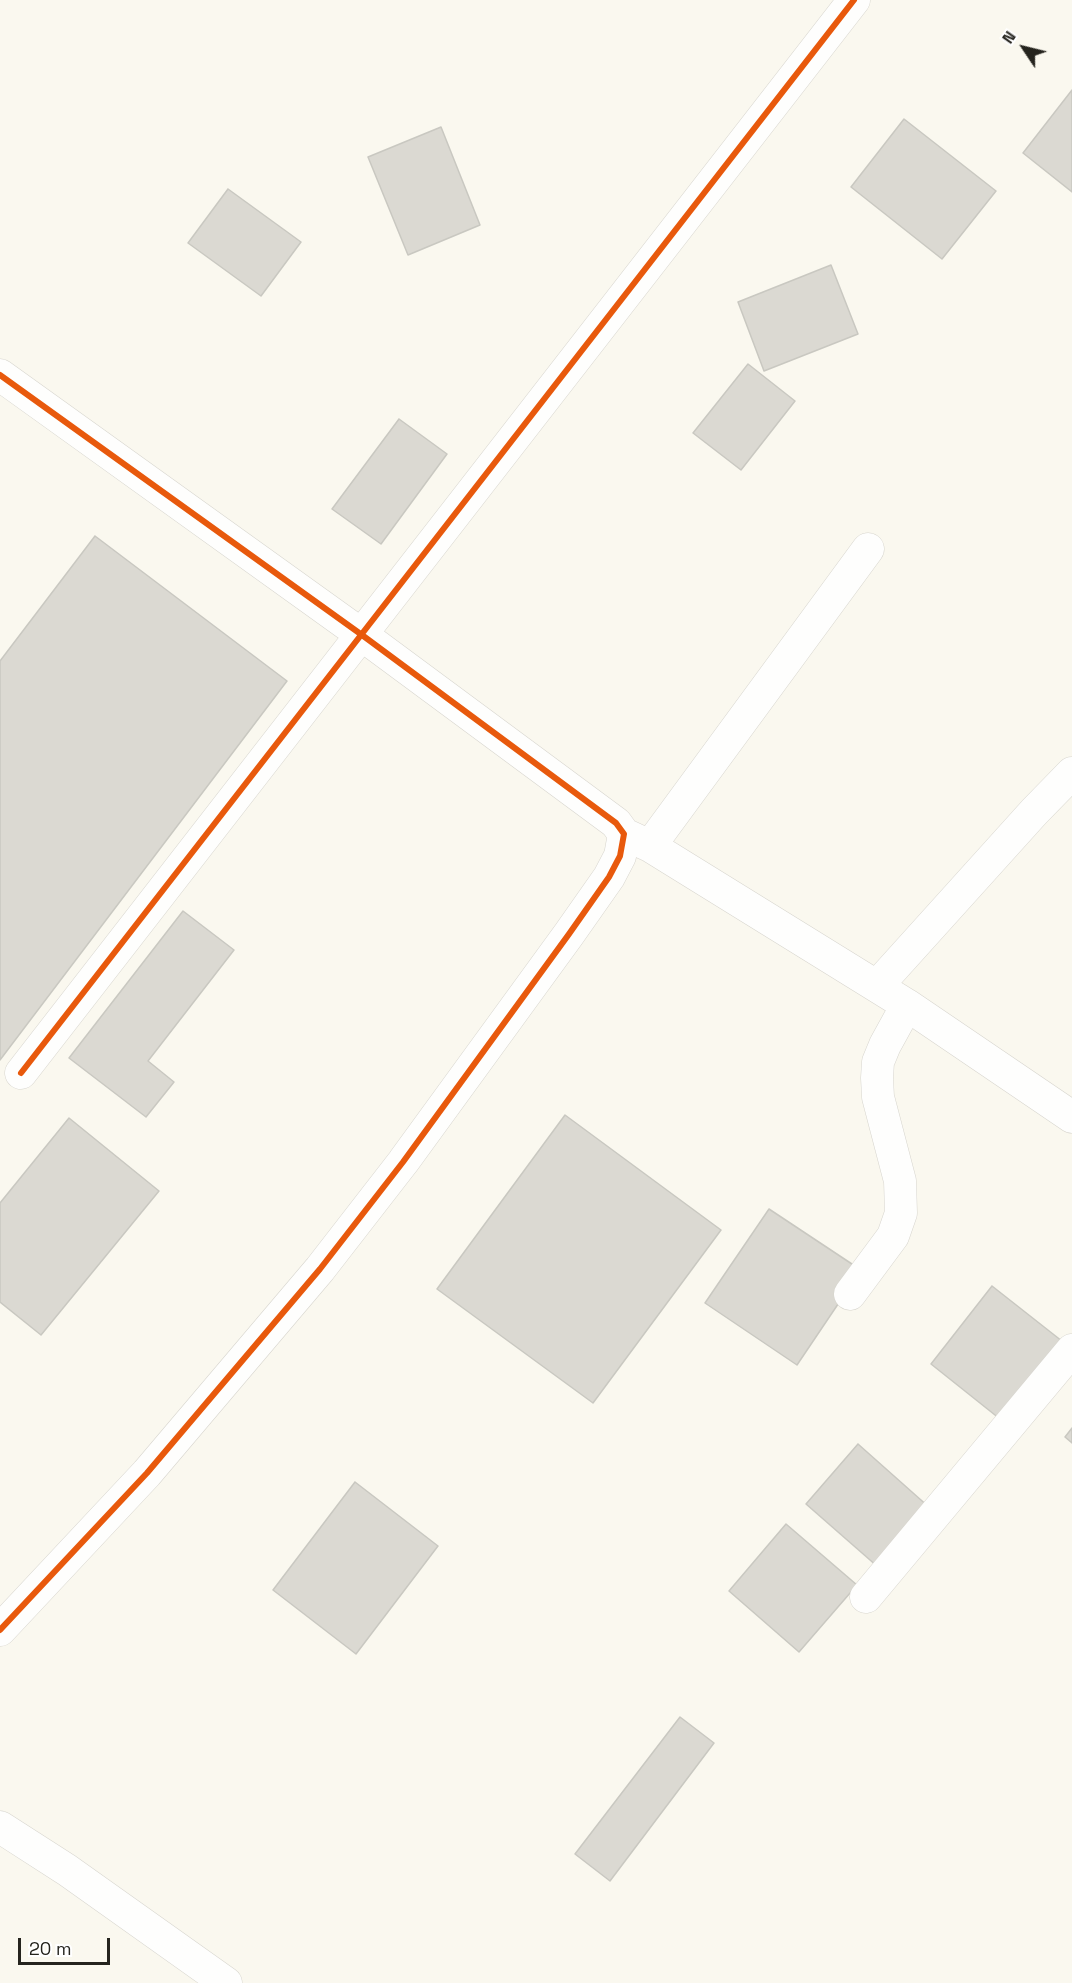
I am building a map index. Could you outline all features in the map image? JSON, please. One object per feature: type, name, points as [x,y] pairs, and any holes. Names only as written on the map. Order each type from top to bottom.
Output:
[{"type":"street","points":[[21,1073],[854,0]]},
{"type":"street","points":[[0,375],[362,635],[637,840],[907,1005],[1072,1117]]},
{"type":"street","points":[[0,1630],[147,1473],[327,1260],[410,1153],[569,934],[609,877],[620,856],[637,840],[868,549]]},
{"type":"street","points":[[877,986],[964,888],[1072,773]]},
{"type":"street","points":[[850,1294],[893,1236],[901,1213],[900,1181],[878,1097],[877,1078],[879,1062],[885,1045],[907,1005]]},
{"type":"street","points":[[866,1597],[1072,1350]]},
{"type":"street","points":[[0,1827],[67,1870],[226,1983]]},
{"type":"building","points":[[1072,90],[1072,192],[1023,153]]},
{"type":"building","points":[[904,119],[996,191],[942,259],[851,187]]},
{"type":"building","points":[[441,127],[480,225],[408,255],[368,157]]},
{"type":"building","points":[[228,189],[301,242],[261,296],[188,243]]},
{"type":"building","points":[[831,265],[858,334],[764,371],[738,302]]},
{"type":"building","points":[[748,364],[795,401],[741,470],[693,433]]},
{"type":"building","points":[[399,419],[447,454],[381,544],[332,509]]},
{"type":"building","points":[[95,536],[287,681],[0,1060],[0,661]]},
{"type":"building","points":[[183,911],[234,950],[148,1061],[174,1082],[146,1117],[69,1058]]},
{"type":"building","points":[[565,1115],[721,1230],[593,1403],[437,1289]]},
{"type":"building","points":[[69,1118],[159,1191],[41,1335],[0,1302],[0,1203]]},
{"type":"building","points":[[769,1209],[861,1270],[797,1365],[705,1303]]},
{"type":"building","points":[[992,1286],[1067,1345],[1005,1423],[931,1364]]},
{"type":"building","points":[[1072,1428],[1072,1443],[1065,1437]]},
{"type":"building","points":[[858,1444],[930,1508],[878,1567],[806,1504]]},
{"type":"building","points":[[355,1482],[438,1546],[356,1654],[273,1590]]},
{"type":"building","points":[[786,1524],[857,1585],[799,1652],[729,1591]]},
{"type":"building","points":[[680,1717],[714,1743],[610,1881],[575,1854]]},
{"type":"cycle path","points":[[21,1073],[854,0]]},
{"type":"cycle path","points":[[0,375],[362,635],[616,823],[624,834],[620,856],[609,877],[403,1162],[320,1269],[147,1473],[0,1630]]}]
